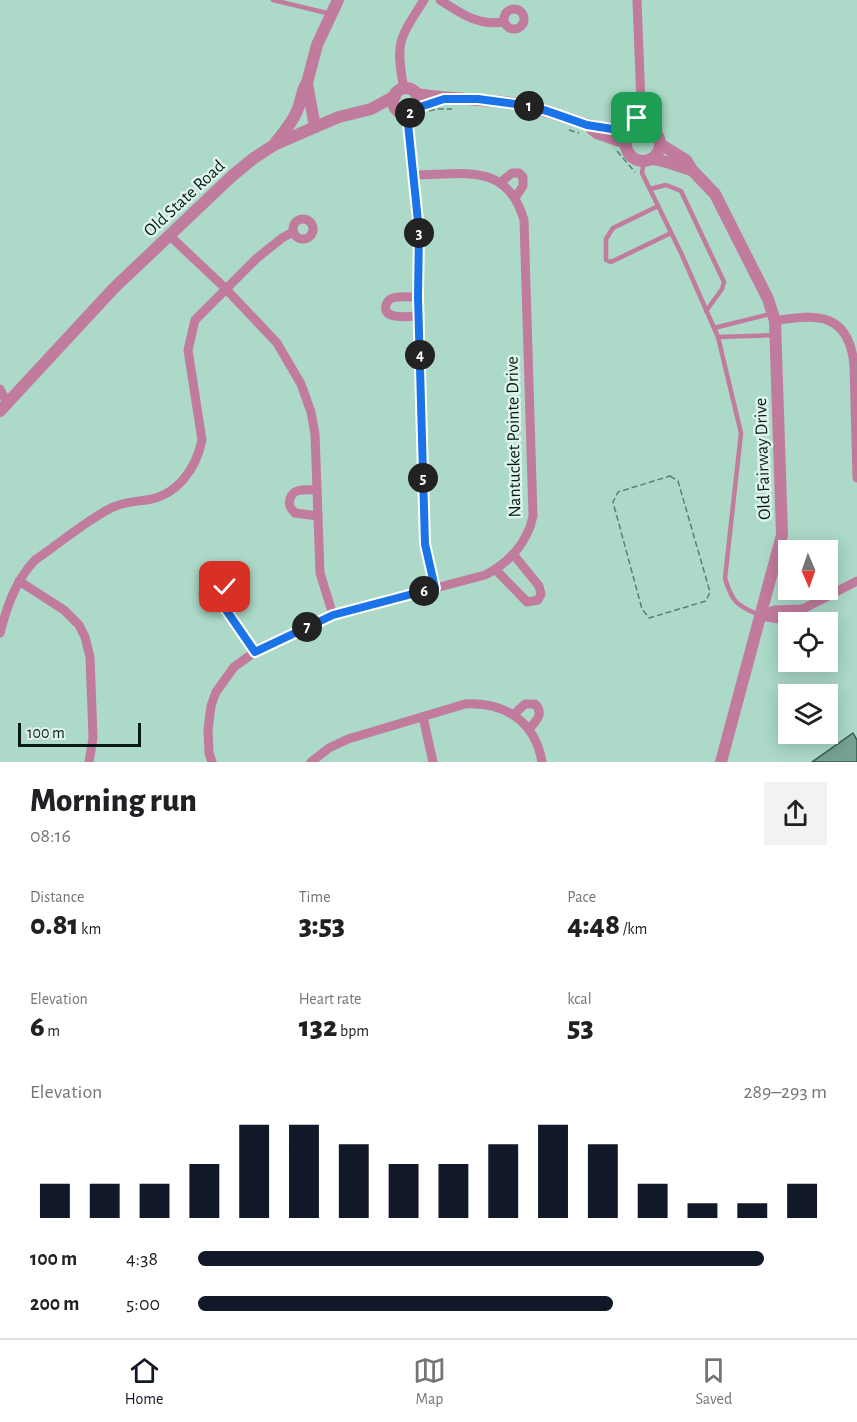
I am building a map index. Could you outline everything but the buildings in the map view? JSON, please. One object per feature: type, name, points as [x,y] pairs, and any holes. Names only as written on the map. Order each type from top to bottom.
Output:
[{"type":"street","points":[[274,145],[297,112],[317,45],[338,0]]},
{"type":"street","points":[[413,111],[394,103],[399,92],[400,40],[424,0]]},
{"type":"street","points":[[440,0],[465,16],[482,22],[503,22]]},
{"type":"street","points":[[637,0],[641,103],[627,138],[630,154],[646,163],[656,155],[660,144],[657,135],[646,120],[646,111],[641,103]]},
{"type":"street","points":[[307,83],[315,127],[339,117],[371,109],[413,111],[444,99]]},
{"type":"street","points":[[371,109],[399,92],[412,90],[419,104],[413,111],[414,175],[419,231],[418,316],[425,544],[435,588]]},
{"type":"street","points":[[416,94],[444,99],[478,99],[523,105],[547,111],[597,133],[627,138],[644,127],[653,131]]},
{"type":"street","name":"Old State Road","points":[[3,407],[114,288],[232,176],[274,145],[315,127]]},
{"type":"street","name":"Old Fairway Drive","points":[[660,144],[686,160],[692,170],[715,194],[774,317],[776,335],[782,535],[721,762]]},
{"type":"street","name":"Old Fairway Drive","points":[[646,163],[672,162],[692,170]]},
{"type":"street","points":[[414,175],[489,176],[501,182],[512,173],[519,174],[523,177],[524,186],[516,198]]},
{"type":"street","name":"Nantucket Pointe Drive","points":[[212,762],[209,753],[208,730],[211,706],[216,692],[234,667],[255,652],[333,615],[485,575],[496,570],[513,554],[528,532],[533,516],[524,220],[516,198],[501,182]]},
{"type":"street","points":[[0,633],[8,603],[26,569],[35,560],[105,511],[120,503],[160,496],[174,489],[186,477],[199,454],[201,440],[188,350],[195,320],[257,258],[293,232]]},
{"type":"street","points":[[170,236],[225,288],[277,343],[301,384],[311,412],[315,434],[320,573],[333,615]]},
{"type":"street","points":[[418,297],[392,298],[386,307],[388,313],[393,316],[418,316]]},
{"type":"street","points":[[774,317],[822,317],[836,326],[848,340],[852,348],[854,365],[857,478]]},
{"type":"street","points":[[0,389],[3,407]]},
{"type":"street","points":[[317,490],[297,490],[289,502],[296,513],[318,516]]},
{"type":"street","points":[[496,570],[527,602],[538,600],[541,594],[539,586],[513,554]]},
{"type":"street","points":[[19,581],[64,610],[79,626],[85,638],[90,657],[93,738],[89,762]]},
{"type":"street","points":[[760,616],[779,619],[793,616],[857,581]]},
{"type":"street","points":[[222,604],[255,652]]},
{"type":"street","points":[[311,762],[329,748],[348,739],[465,704],[476,703],[500,708],[530,728],[542,762]]},
{"type":"street","points":[[513,715],[525,704],[535,704],[540,713],[530,728]]},
{"type":"street","points":[[423,717],[434,762]]},
{"type":"lane","points":[[273,0],[331,14]]},
{"type":"lane","points":[[646,163],[642,173],[718,337],[741,433],[725,578],[730,597],[743,609],[760,616]]},
{"type":"lane","points":[[650,189],[666,185],[681,191],[724,282],[722,289],[706,311]]},
{"type":"lane","points":[[658,206],[613,228],[606,238],[606,260],[611,262],[671,233]]},
{"type":"lane","points":[[714,328],[774,317]]},
{"type":"lane","points":[[718,337],[776,335]]},
{"type":"path","points":[[413,111],[457,109]]},
{"type":"path","points":[[562,127],[576,133],[585,129]]},
{"type":"path","points":[[627,138],[635,173],[646,163]]},
{"type":"path","points":[[665,477],[675,478],[678,481],[696,538],[710,597],[706,601],[649,618],[645,615],[639,597],[614,508],[615,496],[618,492],[665,477]]},
{"type":"route","points":[[225,587],[227,598],[222,604],[255,652],[333,615],[435,588],[425,544],[418,297],[419,231],[407,114],[417,108],[444,99],[478,99],[523,105],[587,125],[631,132],[637,128],[637,118]]}]
